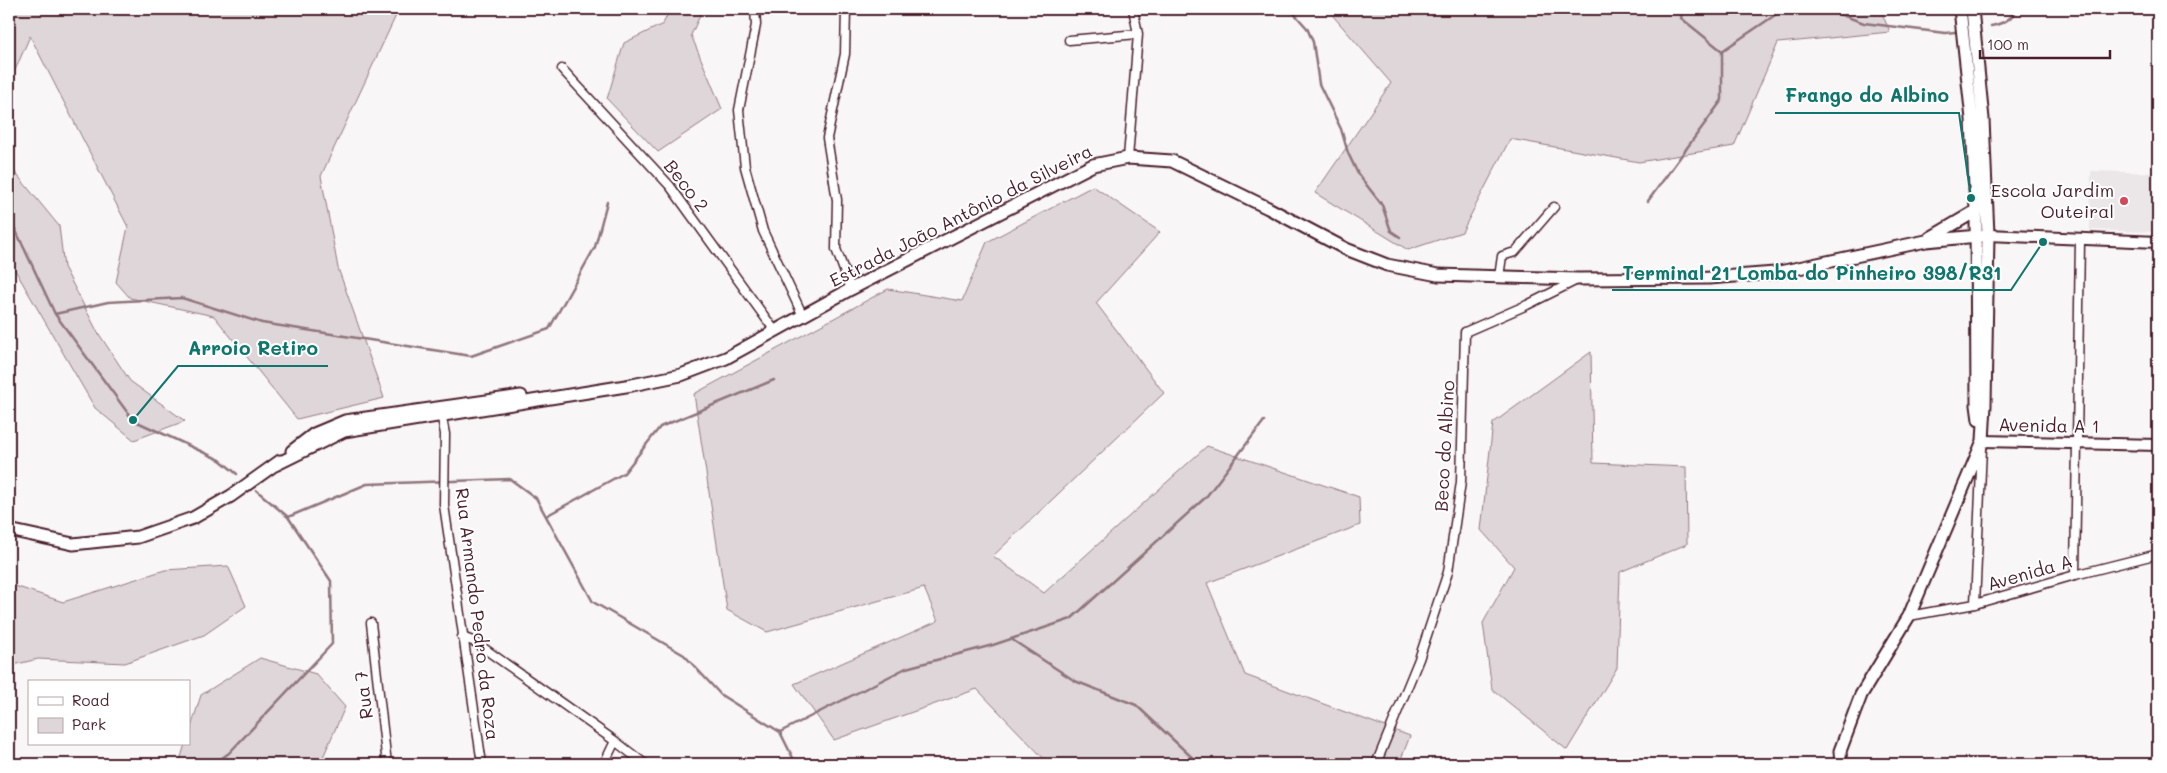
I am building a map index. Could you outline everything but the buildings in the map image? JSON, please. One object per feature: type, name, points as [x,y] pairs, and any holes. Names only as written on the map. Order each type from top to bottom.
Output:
[{"type":"main road","points":[[1960,9],[1972,119],[1976,211],[1974,235],[1977,405],[1982,441]]},
{"type":"main road","points":[[1841,764],[1840,751],[1861,695],[1908,616],[1982,441],[1985,405],[1988,235],[1983,119],[1972,9]]},
{"type":"main road","name":"Estrada João Antônio da Silveira","points":[[9,530],[73,544],[138,537],[194,518],[231,496],[274,465],[344,432],[441,413],[632,385],[681,375],[726,358],[851,290],[1093,165],[1128,158],[1172,161],[1346,249],[1387,264],[1438,275],[1578,279],[1709,278],[1774,273],[1926,241],[1988,235]]},
{"type":"main road","name":"Estrada João Antônio da Silveira","points":[[1926,241],[1976,211]]},
{"type":"main road","points":[[1976,211],[1984,216],[1988,235]]},
{"type":"street","points":[[755,9],[756,25],[739,110],[744,168],[763,231],[802,316]]},
{"type":"street","points":[[846,9],[846,54],[827,138],[837,200],[836,249],[851,290]]},
{"type":"street","points":[[1128,158],[1138,34],[1133,9]]},
{"type":"street","points":[[1069,40],[1138,34]]},
{"type":"street","name":"Beco 2","points":[[562,69],[670,186],[775,332]]},
{"type":"street","points":[[1499,277],[1502,256],[1515,252],[1554,208]]},
{"type":"street","points":[[1988,235],[2158,242]]},
{"type":"street","points":[[2075,575],[2080,240]]},
{"type":"street","name":"Beco do Albino","points":[[1376,764],[1419,659],[1448,572],[1462,482],[1465,332],[1527,305],[1578,279]]},
{"type":"street","name":"Rua Armando Pedro da Roza","points":[[441,413],[445,434],[444,506],[482,764]]},
{"type":"street","name":"Avenida A 1","points":[[1975,604],[1982,441],[2158,445]]},
{"type":"street","name":"Avenida A","points":[[1908,616],[1975,604],[2075,575],[2158,554]]},
{"type":"street","name":"Rua 7","points":[[371,623],[387,764]]},
{"type":"street","points":[[462,637],[475,642],[615,741],[644,764]]},
{"type":"street","points":[[604,764],[615,741]]},
{"type":"shaded area","name":"Escola Jardim Outeiral","points":[[2091,171],[2158,173],[2158,232],[2090,230]]},
{"type":"green space","points":[[9,9],[399,9],[321,176],[338,268],[384,398],[297,419],[214,316],[130,298],[116,282],[128,227],[30,36],[9,84]]},
{"type":"green space","points":[[670,9],[703,9],[691,35],[722,109],[658,152],[607,99],[624,43],[663,24]]},
{"type":"green space","points":[[1327,9],[1880,9],[1890,32],[1778,43],[1734,146],[1639,162],[1510,139],[1462,232],[1408,250],[1315,193],[1391,83]]},
{"type":"green space","points":[[9,165],[59,226],[64,267],[97,331],[130,381],[185,421],[134,440],[95,408],[15,270],[9,267]]},
{"type":"green space","points":[[1093,186],[1160,232],[1096,303],[1164,393],[993,556],[1044,593],[1207,446],[1359,497],[1360,525],[1207,583],[1245,675],[1410,736],[1399,764],[1049,764],[977,689],[834,740],[794,684],[938,621],[924,588],[767,632],[727,610],[694,394],[888,289],[962,301],[987,242]]},
{"type":"green space","points":[[1591,352],[1593,463],[1686,467],[1687,544],[1620,572],[1617,668],[1567,750],[1492,689],[1483,623],[1514,567],[1481,530],[1493,423]]},
{"type":"green space","points":[[228,566],[246,606],[204,635],[125,663],[38,659],[9,666],[9,584],[63,602],[165,570]]},
{"type":"green space","points":[[260,658],[316,674],[345,707],[320,764],[179,764],[184,746],[190,746],[190,731],[201,695]]},
{"type":"waterway","points":[[1290,9],[1307,28],[1313,42],[1319,84],[1341,129],[1348,153],[1358,174],[1382,205],[1391,231],[1400,237]]},
{"type":"waterway","points":[[1648,201],[1722,100],[1722,51],[1681,18],[1683,9]]},
{"type":"waterway","points":[[1722,51],[1784,9]]},
{"type":"waterway","points":[[1825,9],[1864,23],[1945,33],[1955,32]]},
{"type":"waterway","points":[[1991,26],[2006,21],[2016,9]]},
{"type":"waterway","points":[[55,314],[108,302],[182,298],[262,323],[471,356],[549,329],[595,247],[607,202]]},
{"type":"waterway","points":[[9,216],[55,314],[133,420],[220,460],[237,474]]},
{"type":"waterway","points":[[546,516],[624,473],[660,427],[774,380]]},
{"type":"waterway","points":[[780,732],[906,668],[993,645],[1071,619],[1206,497],[1264,421]]},
{"type":"waterway","points":[[288,517],[367,484],[510,479],[536,498],[593,602],[684,655],[721,695],[780,732],[796,764]]},
{"type":"waterway","points":[[214,764],[229,753],[332,644],[331,581],[288,517],[256,490]]},
{"type":"waterway","points":[[1011,639],[1075,681],[1136,705],[1199,764]]},
{"type":"place","name":"Frango do Albino","points":[[1971,198]]},
{"type":"place","name":"Escola Jardim Outeiral","points":[[2124,201]]},
{"type":"place","name":"Terminal 21 Lomba do Pinheiro 398/R31","points":[[2043,242]]},
{"type":"place","name":"Arroio Retiro","points":[[133,420]]}]
